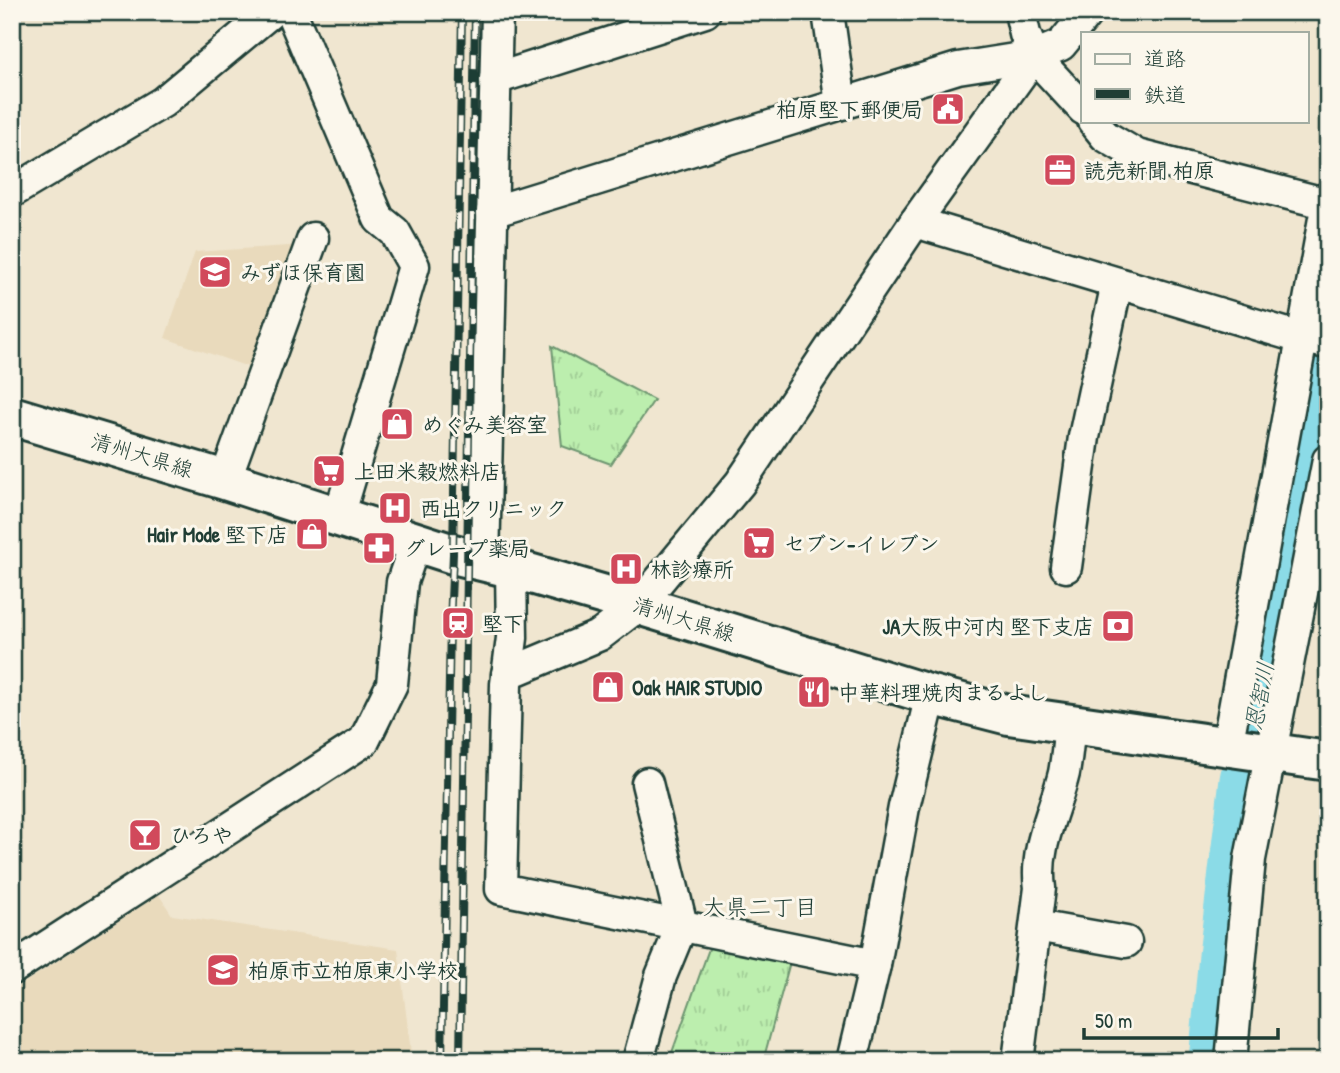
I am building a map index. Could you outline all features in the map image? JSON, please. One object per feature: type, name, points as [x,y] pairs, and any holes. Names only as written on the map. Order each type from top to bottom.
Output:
[{"type":"main road","name":"清州大県線","points":[[12,416],[416,541],[639,605],[931,695],[1009,715],[1328,761]]},
{"type":"street","points":[[12,192],[163,102],[271,12]]},
{"type":"street","points":[[291,12],[379,219],[395,232],[414,266],[339,516]]},
{"type":"street","points":[[497,12],[492,212],[498,565],[512,638],[507,674],[501,889],[875,965]]},
{"type":"street","points":[[495,79],[705,12]]},
{"type":"street","points":[[828,12],[841,104]]},
{"type":"street","points":[[1020,12],[1034,56],[1081,107]]},
{"type":"street","points":[[492,212],[958,68],[1034,56],[1061,45],[1088,12]]},
{"type":"street","points":[[507,674],[600,635],[639,605],[740,483],[915,222],[1034,56]]},
{"type":"street","points":[[1094,122],[1105,136],[1138,155],[1327,201],[1312,340],[1248,750],[1250,859],[1231,1061]]},
{"type":"street","points":[[915,222],[1312,340]]},
{"type":"street","points":[[225,480],[313,238]]},
{"type":"street","points":[[1066,567],[1084,436],[1117,283]]},
{"type":"street","points":[[1248,750],[1328,460]]},
{"type":"street","points":[[12,969],[364,741],[392,684],[402,582],[416,541]]},
{"type":"street","points":[[852,1061],[875,965],[904,807],[931,695]]},
{"type":"street","points":[[1018,1061],[1041,888],[1038,873],[1047,821],[1064,770],[1070,724]]},
{"type":"street","points":[[638,1061],[661,976],[682,925],[647,783]]},
{"type":"street","points":[[1035,926],[1126,942]]},
{"type":"shaded area","points":[[303,245],[260,371],[165,338],[195,252]]},
{"type":"shaded area","name":"柏原市立柏原東小学校","points":[[159,895],[172,915],[398,949],[412,1061],[12,1061],[12,991]]},
{"type":"green space","points":[[552,346],[654,400],[611,464],[562,446]]},
{"type":"green space","points":[[710,946],[790,962],[763,1061],[669,1061]]},
{"type":"waterway","name":"恩智川","points":[[1212,1061],[1243,780],[1328,335]]},
{"type":"railway","points":[[442,1061],[462,12]]},
{"type":"railway","points":[[460,1061],[475,12]]},
{"type":"place","name":"柏原堅下郵便局","points":[[948,109]]},
{"type":"place","name":"読売新聞 柏原","points":[[1060,170]]},
{"type":"place","name":"みずほ保育園","points":[[215,272]]},
{"type":"place","name":"めぐみ美容室","points":[[397,424]]},
{"type":"place","name":"上田米穀燃料店","points":[[329,471]]},
{"type":"place","name":"西出クリニック","points":[[395,508]]},
{"type":"place","name":"Hair Mode 堅下店","points":[[312,534]]},
{"type":"place","name":"セブン-イレブン","points":[[759,543]]},
{"type":"place","name":"グレープ薬局","points":[[379,548]]},
{"type":"place","name":"林診療所","points":[[626,569]]},
{"type":"place","name":"堅下","points":[[458,623]]},
{"type":"place","name":"JA大阪中河内 堅下支店","points":[[1118,626]]},
{"type":"place","name":"Oak HAIR STUDIO","points":[[608,687]]},
{"type":"place","name":"中華料理焼肉まるよし","points":[[814,692]]},
{"type":"place","name":"ひろや","points":[[145,835]]},
{"type":"place","name":"柏原市立柏原東小学校","points":[[223,970]]},
{"type":"district","name":"大県二丁目","points":[[760,906]]}]
